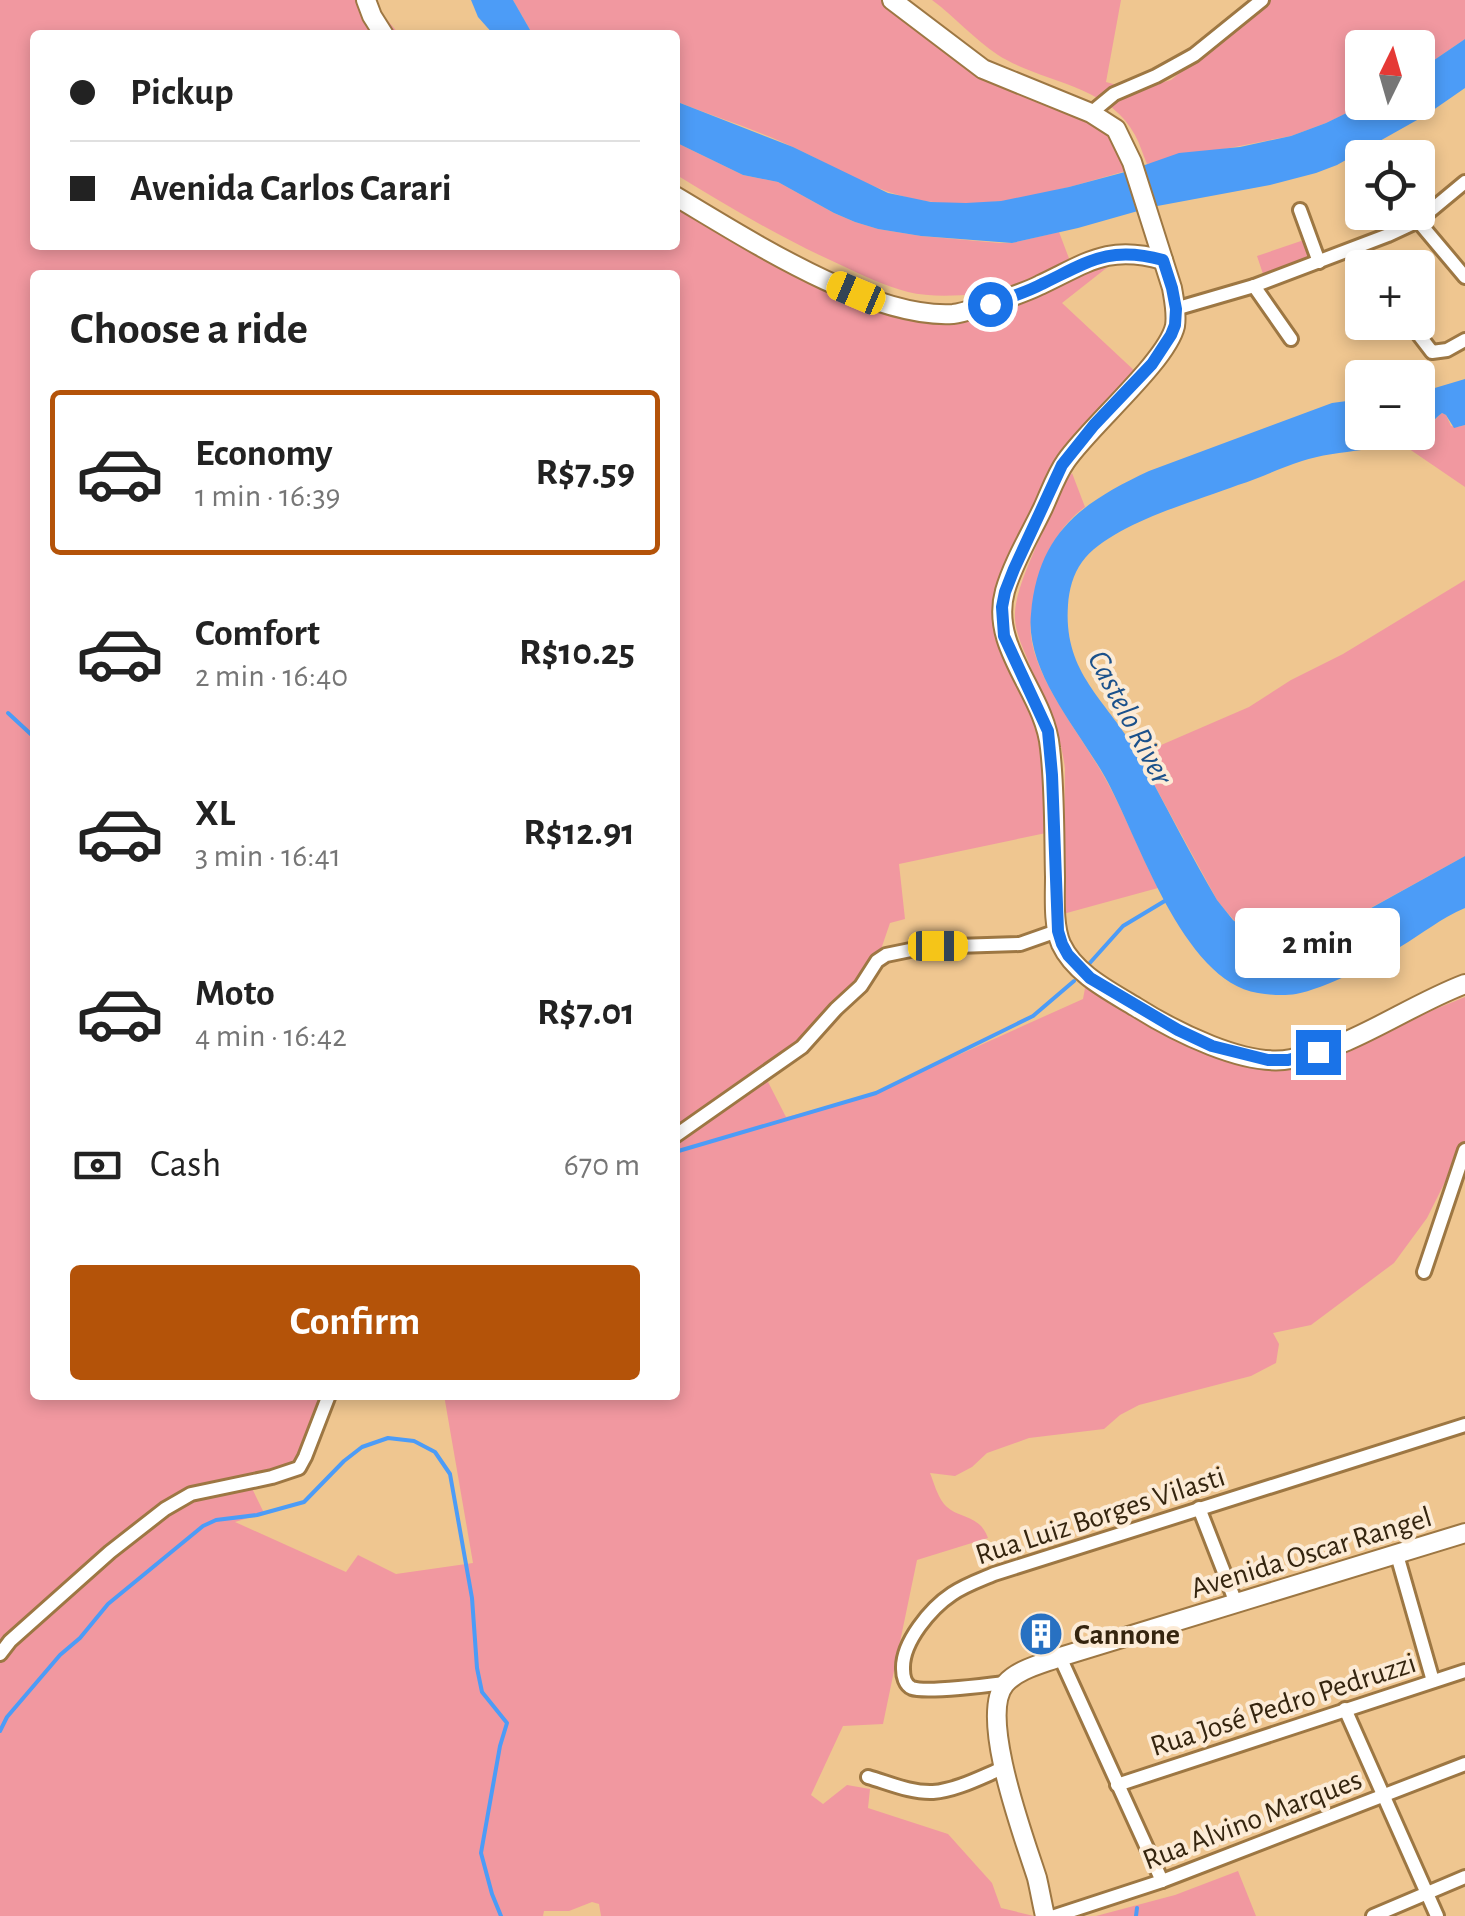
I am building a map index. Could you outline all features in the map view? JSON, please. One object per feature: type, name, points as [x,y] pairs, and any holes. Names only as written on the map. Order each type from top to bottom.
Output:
[{"type":"main road","points":[[366,0],[381,30]]},
{"type":"main road","points":[[892,0],[983,69],[1092,113],[1116,129],[1132,162],[1176,309],[1175,325],[1162,352],[1062,465],[1005,592],[1004,636],[1048,731],[1058,931],[1068,955],[1090,978],[1141,1010],[1212,1046],[1268,1060],[1288,1060],[1318,1052],[1465,984]]},
{"type":"main road","points":[[680,199],[773,254],[830,282],[916,312],[956,314],[1019,294],[1097,258],[1146,255],[1163,260]]},
{"type":"main road","name":"Avenida Oscar Rangel","points":[[1006,1683],[1060,1657],[1465,1534]]},
{"type":"main road","points":[[1006,1683],[999,1693],[996,1713],[1003,1768],[1045,1916]]},
{"type":"street","points":[[1092,113],[1114,94],[1194,54],[1262,0]]},
{"type":"street","points":[[1435,208],[1465,182]]},
{"type":"street","points":[[1300,210],[1319,262]]},
{"type":"street","points":[[1352,250],[1399,230]]},
{"type":"street","points":[[1425,230],[1465,277]]},
{"type":"street","points":[[1176,309],[1345,253]]},
{"type":"street","points":[[1254,286],[1291,339]]},
{"type":"street","points":[[1423,340],[1432,352],[1448,350],[1465,340]]},
{"type":"street","points":[[680,1132],[802,1047],[886,955],[925,947],[1020,944],[1058,931]]},
{"type":"street","points":[[1424,1272],[1465,1150]]},
{"type":"street","points":[[0,1654],[110,1552],[164,1508],[191,1494],[299,1468],[327,1400]]},
{"type":"street","name":"Rua Luiz Borges Vilasti","points":[[1006,1683],[912,1688],[903,1672],[909,1642],[921,1623],[950,1595],[994,1574],[1465,1425]]},
{"type":"street","points":[[1199,1508],[1236,1603]]},
{"type":"street","points":[[1397,1555],[1434,1681]]},
{"type":"street","points":[[1060,1657],[1162,1881]]},
{"type":"street","name":"Rua José Pedro Pedruzzi","points":[[1117,1785],[1465,1672]]},
{"type":"street","points":[[1345,1709],[1438,1916]]},
{"type":"street","name":"Rua Alvino Marques","points":[[1055,1916],[1162,1881],[1465,1764]]},
{"type":"street","points":[[868,1777],[909,1790],[933,1792],[1003,1768]]},
{"type":"street","points":[[1373,1916],[1465,1877]]},
{"type":"shaded area","points":[[0,0],[374,0],[396,30],[30,30],[30,250],[680,250],[680,201],[890,309],[975,315],[1027,302],[1058,282],[1094,267],[1109,266],[1062,303],[1138,374],[1103,407],[1003,582],[1014,677],[1045,751],[1046,833],[899,864],[905,919],[890,923],[876,964],[833,1026],[767,1080],[786,1117],[860,1099],[1083,999],[1086,983],[1248,1065],[1369,1036],[1465,997],[1465,1142],[1427,1218],[1394,1263],[1311,1325],[1273,1333],[1279,1344],[1276,1363],[1251,1376],[1139,1405],[1104,1429],[1029,1438],[987,1453],[955,1476],[930,1473],[944,1504],[974,1520],[988,1538],[917,1560],[883,1724],[843,1726],[811,1795],[823,1804],[847,1785],[870,1789],[868,1808],[948,1834],[992,1883],[1001,1908],[1034,1916],[601,1916],[599,1904],[592,1902],[569,1911],[544,1911],[543,1916],[0,1916]]},
{"type":"shaded area","points":[[513,0],[900,0],[977,62],[1107,128],[1129,170],[1032,196],[983,203],[933,202],[897,195],[767,136],[680,103],[680,30],[530,30]]},
{"type":"shaded area","points":[[932,0],[1121,0],[1106,82],[1135,90],[1171,80],[1266,0],[1465,0],[1465,39],[1435,59],[1435,30],[1345,30],[1345,114],[1291,136],[1147,164],[1135,135],[1108,105],[1073,86],[1015,64],[981,42]]},
{"type":"shaded area","points":[[680,144],[743,175],[778,182],[834,213],[878,229],[1000,243],[1059,232],[1070,261],[989,292],[916,294],[867,277],[737,211],[680,177]]},
{"type":"shaded area","points":[[1304,240],[1310,257],[1263,274],[1257,256]]},
{"type":"shaded area","points":[[1442,413],[1451,426],[1465,425],[1465,487],[1411,450],[1435,450],[1435,420]]},
{"type":"shaded area","points":[[1072,473],[1085,507],[1061,531],[1044,562],[1031,636],[1051,690],[1105,778],[1158,888],[1063,914],[1063,754],[1018,636],[1015,613],[1028,566]]},
{"type":"shaded area","points":[[1465,580],[1465,856],[1318,937],[1288,947],[1257,939],[1217,900],[1138,755],[1249,707]]},
{"type":"shaded area","points":[[1238,1871],[1256,1916],[1096,1916],[1175,1895]]},
{"type":"water","points":[[471,0],[513,0],[530,30],[490,30]]},
{"type":"water","points":[[1465,39],[1465,88],[1435,109],[1435,59]]},
{"type":"water","points":[[680,103],[793,147],[888,193],[931,202],[966,203],[1001,201],[1069,187],[1179,153],[1240,147],[1291,136],[1345,114],[1345,120],[1417,120],[1382,140],[1345,140],[1345,161],[1316,173],[1152,207],[1012,243],[878,229],[834,213],[778,182],[743,175],[680,144]]},
{"type":"water","name":"Castelo River","points":[[1465,379],[1465,425],[1454,428],[1442,413],[1435,419],[1435,388]]},
{"type":"water","name":"Castelo River","points":[[1345,401],[1345,450],[1358,450],[1302,461],[1132,525],[1095,548],[1082,562],[1072,582],[1068,605],[1072,650],[1089,685],[1137,753],[1217,900],[1233,920],[1264,944],[1293,946],[1335,928],[1465,856],[1465,908],[1335,981],[1296,994],[1258,993],[1231,983],[1207,962],[1165,903],[1105,777],[1045,678],[1031,635],[1031,614],[1035,586],[1053,542],[1067,524],[1103,495],[1149,471]]},
{"type":"waterway","points":[[8,713],[30,733]]},
{"type":"waterway","points":[[1088,965],[1123,926],[1168,899]]},
{"type":"waterway","points":[[680,1151],[876,1093],[1033,1016],[1074,981]]},
{"type":"waterway","points":[[0,1731],[7,1717],[108,1604],[203,1526],[304,1502],[362,1447],[388,1438],[414,1441],[435,1452],[450,1474],[472,1598],[482,1692],[507,1723],[481,1853],[501,1916]]},
{"type":"waterway","points":[[1136,1916],[1137,1908]]},
{"type":"place","name":"Cannone","points":[[1041,1634]]},
{"type":"route","points":[[990,304],[1097,258],[1146,255],[1163,260],[1176,309],[1175,325],[1162,352],[1062,465],[1005,592],[1004,636],[1048,731],[1055,894],[1062,944],[1090,978],[1141,1010],[1212,1046],[1268,1060],[1288,1060],[1318,1052]]}]
